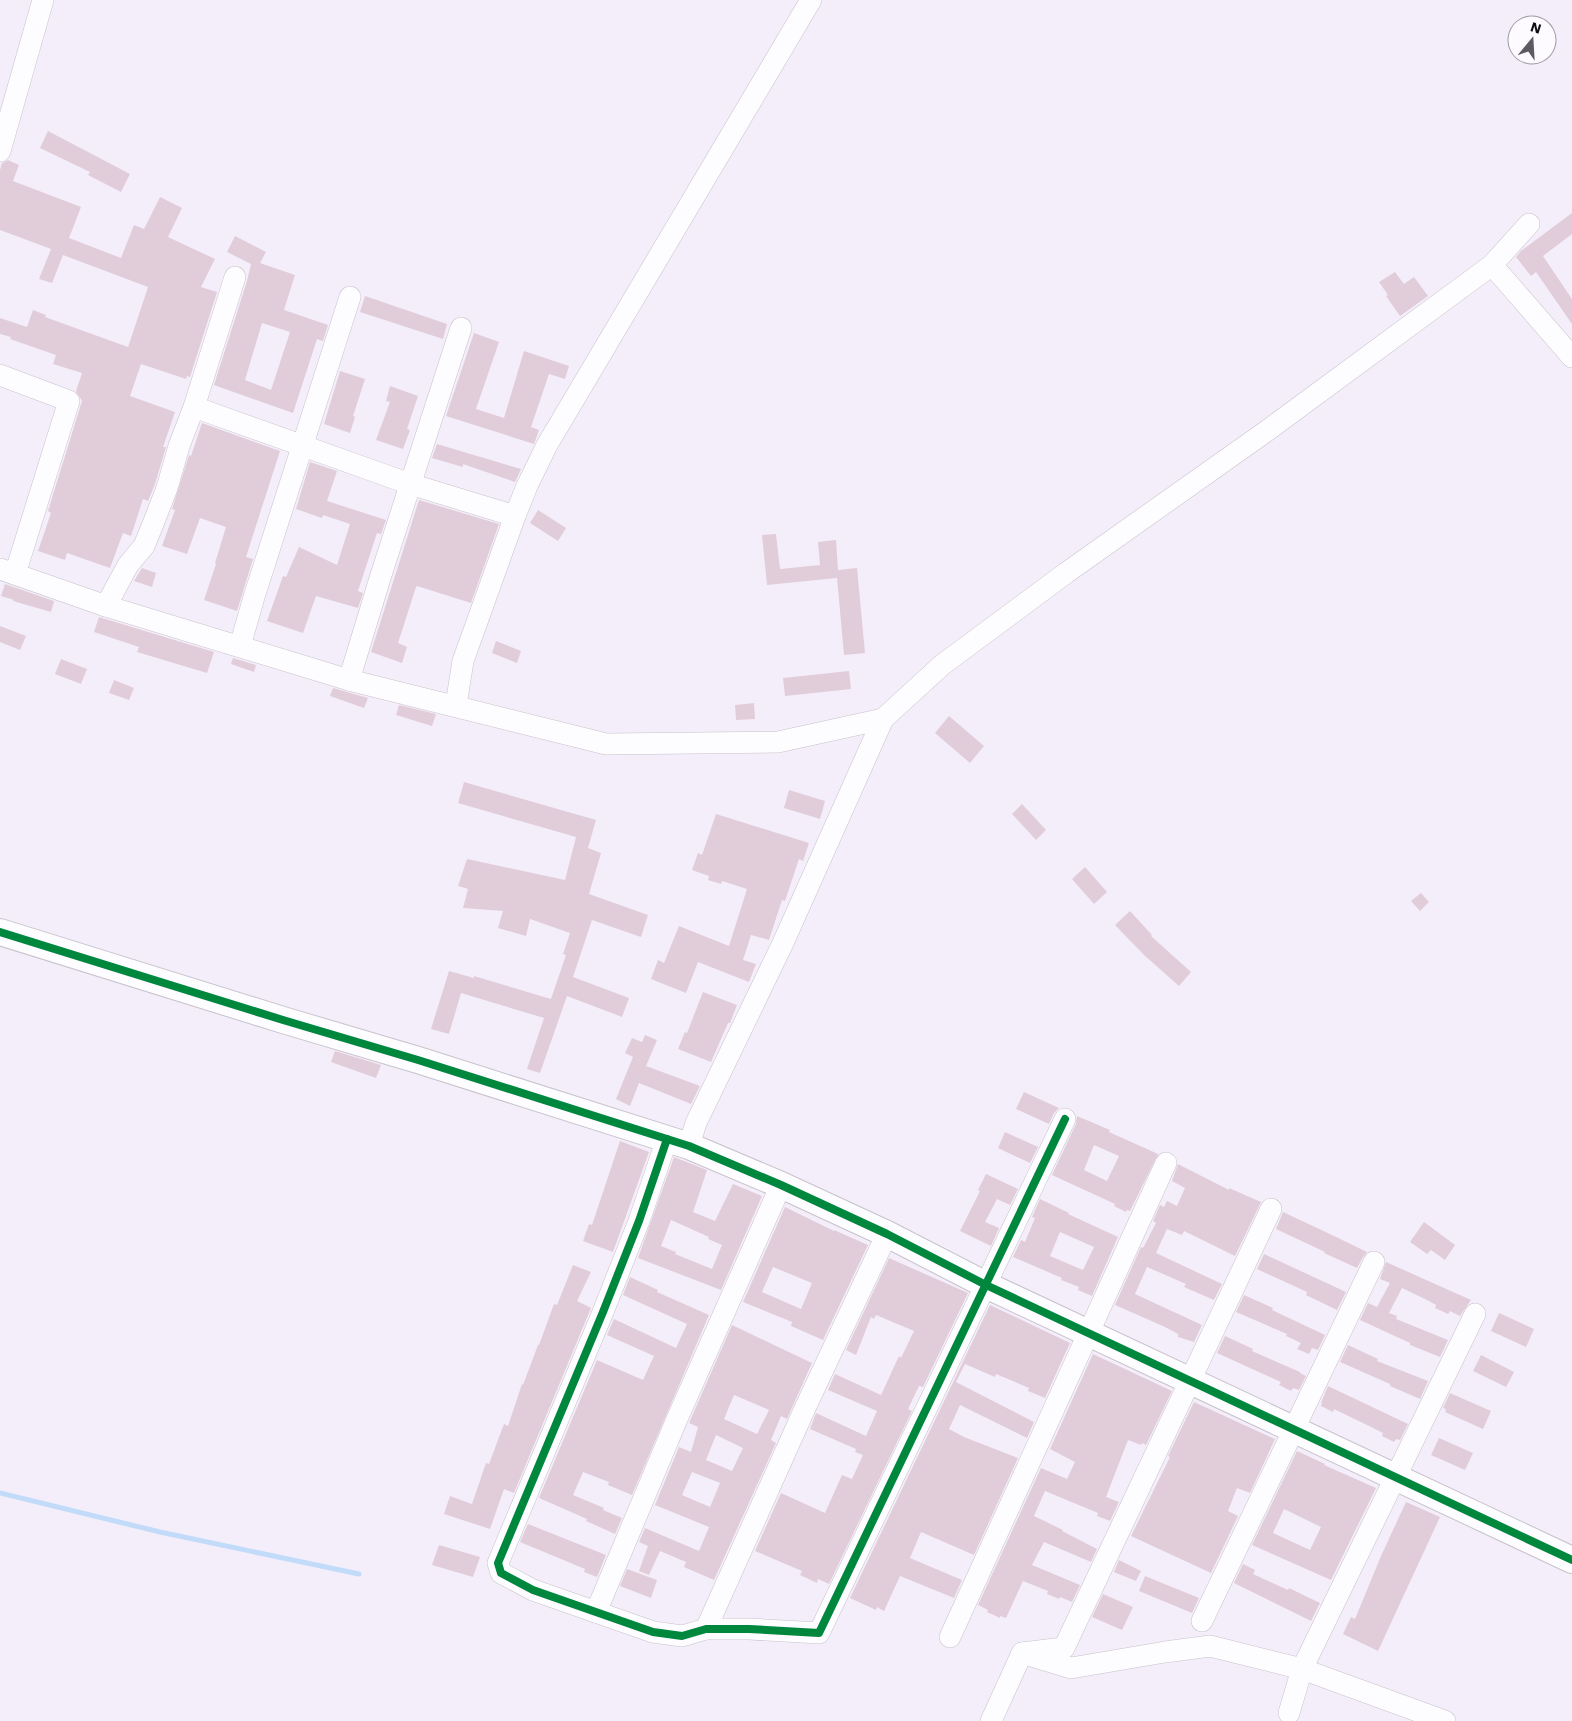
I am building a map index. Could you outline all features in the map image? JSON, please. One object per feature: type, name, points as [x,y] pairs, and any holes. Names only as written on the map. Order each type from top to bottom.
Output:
[{"type":"street","points":[[0,151],[43,0]]},
{"type":"street","points":[[456,705],[463,661],[515,516],[547,445],[811,0]]},
{"type":"street","points":[[1065,1119],[819,1633],[750,1629],[706,1629],[682,1636],[653,1632],[533,1590],[500,1573],[498,1563],[639,1221],[678,1143],[696,1123],[787,934],[883,719],[942,665],[1066,573],[1268,430],[1492,265],[1529,224]]},
{"type":"street","points":[[1492,265],[1572,357]]},
{"type":"street","points":[[106,606],[128,565],[144,546],[167,488],[235,277]]},
{"type":"street","points":[[240,646],[350,297]]},
{"type":"street","points":[[349,680],[380,575],[462,328]]},
{"type":"street","points":[[0,375],[70,401],[4,571],[106,606],[349,680],[456,705],[606,744],[778,742],[883,719]]},
{"type":"street","points":[[194,407],[410,484],[515,516]]},
{"type":"street","points":[[0,932],[427,1063],[678,1143],[781,1185],[886,1234],[986,1286],[1572,1560]]},
{"type":"street","points":[[950,1637],[1166,1163]]},
{"type":"street","points":[[596,1612],[677,1419],[781,1185]]},
{"type":"street","points":[[1022,1653],[1064,1648],[1271,1209]]},
{"type":"street","points":[[706,1629],[886,1234]]},
{"type":"street","points":[[1202,1621],[1374,1262]]},
{"type":"street","points":[[1288,1713],[1302,1669],[1475,1314]]},
{"type":"street","points":[[1022,1653],[1071,1668],[1210,1646],[1302,1669],[1445,1721]]},
{"type":"street","points":[[991,1721],[1022,1653]]},
{"type":"building","points":[[48,131],[130,174],[121,192],[88,175],[90,172],[40,148]]},
{"type":"building","points":[[8,160],[19,165],[13,181],[81,207],[69,238],[121,258],[134,225],[144,229],[160,197],[182,208],[168,237],[215,259],[201,287],[217,292],[190,377],[187,376],[186,379],[141,364],[130,396],[175,412],[163,447],[166,447],[155,484],[148,501],[143,499],[131,536],[123,533],[110,568],[67,553],[65,560],[38,551],[51,513],[48,511],[82,401],[76,391],[82,373],[53,364],[56,355],[0,334],[0,318],[27,327],[33,310],[46,315],[45,317],[128,347],[148,287],[63,255],[52,283],[39,279],[51,249],[0,230],[0,170],[2,163]]},
{"type":"building","points":[[1572,213],[1572,234],[1543,256],[1572,299],[1572,324],[1536,272],[1531,276],[1516,257],[1521,251]]},
{"type":"building","points":[[235,236],[266,252],[260,263],[295,275],[284,310],[328,325],[323,341],[317,339],[293,413],[214,385],[251,264],[227,252]],"holes":[[[262,323],[290,332],[271,390],[245,380]]]},
{"type":"building","points":[[1395,272],[1404,284],[1414,277],[1428,296],[1400,316],[1379,282]]},
{"type":"building","points":[[365,296],[447,324],[443,339],[360,312]]},
{"type":"building","points":[[474,333],[499,342],[476,409],[504,418],[524,351],[569,366],[565,379],[549,374],[531,427],[539,430],[534,444],[446,416]]},
{"type":"building","points":[[340,371],[365,379],[353,416],[355,417],[350,433],[324,424]]},
{"type":"building","points":[[390,386],[418,396],[407,429],[410,430],[403,449],[376,440],[390,402],[386,401]]},
{"type":"building","points":[[202,423],[280,451],[246,557],[253,559],[237,611],[204,600],[226,527],[200,518],[187,554],[162,546],[175,510],[172,509],[189,455],[191,456]]},
{"type":"building","points":[[437,444],[521,469],[515,482],[463,464],[463,467],[432,458]]},
{"type":"building","points":[[310,462],[337,471],[327,501],[386,520],[381,534],[377,533],[358,591],[363,593],[358,608],[316,596],[303,633],[267,621],[283,576],[286,577],[299,547],[337,565],[350,524],[323,515],[322,518],[296,509]]},
{"type":"building","points":[[419,500],[499,524],[471,603],[416,587],[398,643],[407,647],[402,663],[371,652]]},
{"type":"building","points":[[538,510],[566,528],[558,541],[530,523]]},
{"type":"building","points":[[776,534],[780,569],[820,565],[818,542],[836,540],[838,570],[857,568],[865,653],[844,655],[837,578],[767,585],[762,535]]},
{"type":"building","points":[[142,568],[156,573],[152,587],[134,581]]},
{"type":"building","points":[[5,584],[54,601],[51,612],[1,596]]},
{"type":"building","points":[[99,617],[214,652],[207,673],[137,652],[139,647],[94,632]]},
{"type":"building","points":[[0,626],[26,636],[20,650],[0,642]]},
{"type":"building","points":[[496,641],[521,651],[517,663],[492,653]]},
{"type":"building","points":[[233,658],[256,665],[254,672],[231,664]]},
{"type":"building","points":[[61,659],[87,669],[81,684],[55,674]]},
{"type":"building","points":[[849,671],[851,689],[785,696],[783,678]]},
{"type":"building","points":[[114,680],[134,688],[129,700],[109,693]]},
{"type":"building","points":[[333,688],[368,698],[364,708],[330,696]]},
{"type":"building","points":[[754,703],[755,719],[736,720],[735,705]]},
{"type":"building","points":[[399,705],[436,714],[432,726],[396,715]]},
{"type":"building","points":[[949,716],[984,746],[970,763],[935,733]]},
{"type":"building","points":[[464,782],[596,820],[588,848],[601,853],[589,894],[648,915],[641,937],[592,920],[573,977],[629,998],[622,1017],[567,996],[540,1073],[527,1069],[544,1018],[461,993],[449,1034],[431,1029],[449,971],[474,978],[474,976],[551,999],[566,955],[563,954],[570,933],[530,919],[526,936],[498,928],[503,911],[463,908],[468,889],[458,886],[467,859],[565,880],[576,837],[458,803]]},
{"type":"building","points":[[789,790],[825,801],[820,819],[784,808]]},
{"type":"building","points":[[1022,804],[1046,830],[1036,840],[1012,814]]},
{"type":"building","points":[[716,814],[809,843],[803,861],[799,859],[785,901],[782,900],[769,940],[751,935],[743,960],[756,964],[749,982],[698,962],[686,993],[651,979],[658,960],[664,963],[679,926],[729,946],[747,889],[722,881],[721,884],[708,880],[709,876],[692,870],[698,853],[702,855]]},
{"type":"building","points":[[1085,867],[1107,892],[1094,904],[1072,879]]},
{"type":"building","points":[[1421,893],[1429,902],[1420,911],[1411,901]]},
{"type":"building","points":[[1130,911],[1151,936],[1191,972],[1179,986],[1144,955],[1115,925]]},
{"type":"building","points":[[703,992],[737,1005],[711,1062],[678,1049],[685,1032],[687,1033]]},
{"type":"building","points":[[645,1035],[657,1040],[646,1066],[700,1086],[691,1104],[639,1083],[630,1106],[616,1099],[633,1057],[625,1053],[632,1038],[642,1042]]},
{"type":"building","points":[[335,1051],[381,1065],[376,1078],[331,1062]]},
{"type":"building","points":[[1024,1092],[1059,1108],[1054,1113],[1049,1124],[1016,1109]]},
{"type":"building","points":[[1077,1116],[1158,1154],[1130,1211],[1127,1210],[1126,1212],[1114,1206],[1115,1204],[1052,1175],[1076,1124]],"holes":[[[1094,1145],[1119,1156],[1107,1181],[1084,1170]]]},
{"type":"building","points":[[1005,1132],[1038,1147],[1030,1163],[998,1148]]},
{"type":"building","points":[[620,1141],[649,1152],[613,1252],[583,1241],[589,1224],[592,1225]]},
{"type":"building","points":[[674,1157],[707,1170],[693,1212],[715,1221],[733,1184],[762,1196],[721,1290],[638,1258]],"holes":[[[671,1220],[709,1237],[708,1239],[722,1245],[712,1269],[675,1254],[676,1252],[661,1246]]]},
{"type":"building","points":[[1178,1164],[1229,1190],[1229,1188],[1261,1202],[1235,1256],[1184,1231],[1182,1235],[1167,1229],[1156,1253],[1222,1284],[1214,1300],[1184,1287],[1186,1284],[1147,1267],[1135,1294],[1202,1325],[1194,1342],[1178,1337],[1178,1334],[1165,1327],[1115,1305],[1141,1247],[1143,1248],[1156,1223],[1153,1221],[1160,1205],[1164,1207],[1167,1201],[1177,1206],[1185,1188],[1172,1181]]},
{"type":"building","points":[[986,1174],[1018,1189],[1010,1205],[997,1199],[985,1222],[999,1228],[991,1246],[960,1231],[980,1191],[978,1190]]},
{"type":"building","points":[[1040,1199],[1118,1237],[1092,1296],[1078,1290],[1079,1287],[1061,1280],[1062,1278],[1013,1257],[1021,1240],[1025,1242],[1035,1218],[1032,1217]],"holes":[[[1060,1232],[1094,1247],[1083,1270],[1050,1256]]]},
{"type":"building","points":[[785,1207],[868,1245],[823,1340],[791,1326],[792,1322],[743,1302]],"holes":[[[773,1267],[812,1283],[801,1309],[762,1292]]]},
{"type":"building","points":[[1283,1212],[1367,1252],[1357,1268],[1324,1253],[1276,1229]]},
{"type":"building","points":[[1424,1222],[1455,1245],[1445,1260],[1431,1250],[1427,1254],[1410,1242]]},
{"type":"building","points":[[1264,1254],[1346,1292],[1337,1310],[1306,1295],[1307,1292],[1257,1269]]},
{"type":"building","points":[[889,1258],[968,1293],[923,1387],[919,1386],[908,1409],[912,1411],[829,1584],[818,1579],[817,1583],[800,1575],[802,1571],[755,1551],[781,1493],[825,1513],[842,1475],[852,1479],[863,1455],[855,1452],[856,1449],[810,1429],[816,1413],[866,1436],[877,1411],[828,1390],[835,1374],[881,1395],[899,1356],[901,1358],[914,1331],[876,1315],[874,1319],[871,1317],[856,1355],[846,1350]]},
{"type":"building","points":[[1386,1262],[1471,1300],[1460,1316],[1450,1311],[1448,1314],[1435,1308],[1436,1305],[1429,1301],[1402,1288],[1389,1313],[1397,1316],[1396,1319],[1448,1340],[1440,1357],[1410,1345],[1410,1343],[1360,1320],[1368,1303],[1377,1307],[1390,1283],[1380,1279]]},
{"type":"building","points":[[573,1265],[591,1272],[577,1301],[591,1308],[514,1493],[504,1489],[490,1529],[444,1514],[450,1496],[472,1504],[486,1463],[489,1464],[504,1424],[508,1426],[522,1384],[554,1304],[557,1305]]},
{"type":"building","points":[[630,1277],[658,1290],[657,1292],[709,1315],[632,1495],[608,1485],[609,1482],[583,1472],[573,1495],[622,1518],[615,1534],[586,1521],[587,1519],[539,1498],[597,1360],[643,1380],[654,1356],[607,1335],[614,1319],[676,1348],[687,1324],[623,1295]]},
{"type":"building","points":[[1244,1295],[1325,1335],[1318,1350],[1312,1348],[1309,1354],[1297,1349],[1301,1343],[1286,1336],[1287,1334],[1236,1312]]},
{"type":"building","points":[[990,1305],[1070,1343],[1045,1398],[1028,1391],[1029,1388],[996,1374],[995,1377],[965,1364],[956,1382],[1034,1422],[1027,1438],[960,1405],[949,1429],[964,1437],[1018,1458],[974,1555],[921,1532],[910,1558],[962,1580],[954,1598],[900,1576],[884,1611],[877,1607],[876,1610],[850,1598]]},
{"type":"building","points":[[1499,1313],[1534,1329],[1526,1347],[1491,1331]]},
{"type":"building","points":[[732,1325],[812,1363],[787,1419],[781,1416],[771,1440],[776,1443],[714,1580],[684,1567],[686,1562],[660,1551],[649,1575],[639,1571],[648,1546],[639,1542],[645,1528],[699,1551],[709,1527],[655,1505],[679,1447],[691,1452],[698,1427],[689,1423]],"holes":[[[734,1395],[769,1410],[757,1434],[724,1419]],[[716,1435],[743,1448],[732,1471],[706,1460]],[[692,1472],[720,1483],[710,1507],[682,1495]]]},
{"type":"building","points":[[1225,1336],[1306,1376],[1299,1390],[1293,1388],[1291,1391],[1279,1385],[1281,1382],[1217,1353]]},
{"type":"building","points":[[1348,1345],[1378,1359],[1377,1361],[1428,1381],[1420,1399],[1340,1362]]},
{"type":"building","points":[[1093,1354],[1172,1391],[1146,1445],[1128,1440],[1106,1497],[1119,1502],[1110,1521],[1097,1516],[1098,1513],[1045,1491],[1034,1516],[1097,1549],[1091,1562],[1044,1542],[1032,1565],[1080,1585],[1072,1602],[1047,1594],[1048,1591],[1023,1581],[1006,1618],[1000,1616],[1000,1618],[978,1605],[1041,1468],[1067,1479],[1075,1462],[1050,1449]]},
{"type":"building","points":[[1481,1355],[1514,1372],[1506,1387],[1473,1371]]},
{"type":"building","points":[[1328,1386],[1408,1424],[1400,1440],[1396,1439],[1394,1442],[1382,1436],[1383,1433],[1369,1426],[1334,1409],[1333,1412],[1321,1406]]},
{"type":"building","points":[[1450,1393],[1491,1411],[1483,1429],[1445,1412],[1446,1409],[1443,1408]]},
{"type":"building","points":[[1194,1402],[1275,1439],[1250,1493],[1237,1488],[1228,1511],[1238,1516],[1211,1573],[1131,1536],[1170,1457],[1168,1456]]},
{"type":"building","points":[[1439,1438],[1473,1453],[1465,1470],[1431,1455]]},
{"type":"building","points":[[1297,1451],[1376,1488],[1331,1580],[1252,1545]],"holes":[[[1284,1509],[1321,1527],[1310,1550],[1273,1533]]]},
{"type":"building","points":[[1406,1502],[1440,1517],[1378,1651],[1343,1634],[1351,1617],[1355,1619]]},
{"type":"building","points":[[528,1524],[606,1555],[597,1577],[584,1572],[585,1569],[520,1542]]},
{"type":"building","points":[[439,1545],[480,1557],[473,1577],[432,1565]]},
{"type":"building","points":[[1119,1560],[1141,1571],[1136,1581],[1114,1572]]},
{"type":"building","points":[[1243,1564],[1255,1570],[1253,1574],[1320,1603],[1311,1621],[1234,1583]]},
{"type":"building","points":[[627,1569],[657,1580],[651,1598],[620,1586]]},
{"type":"building","points":[[1145,1576],[1199,1598],[1192,1613],[1139,1591]]},
{"type":"building","points":[[1103,1594],[1133,1607],[1122,1630],[1092,1617]]},
{"type":"waterway","points":[[0,1493],[160,1532],[359,1574]]},
{"type":"cycle path","points":[[0,932],[418,1060],[689,1146],[781,1185],[887,1234],[986,1285],[1572,1560]]},
{"type":"cycle path","points":[[667,1139],[639,1221],[603,1312],[498,1563],[501,1573],[533,1590],[653,1632],[682,1636],[706,1629],[749,1629],[819,1633],[1065,1119]]}]
